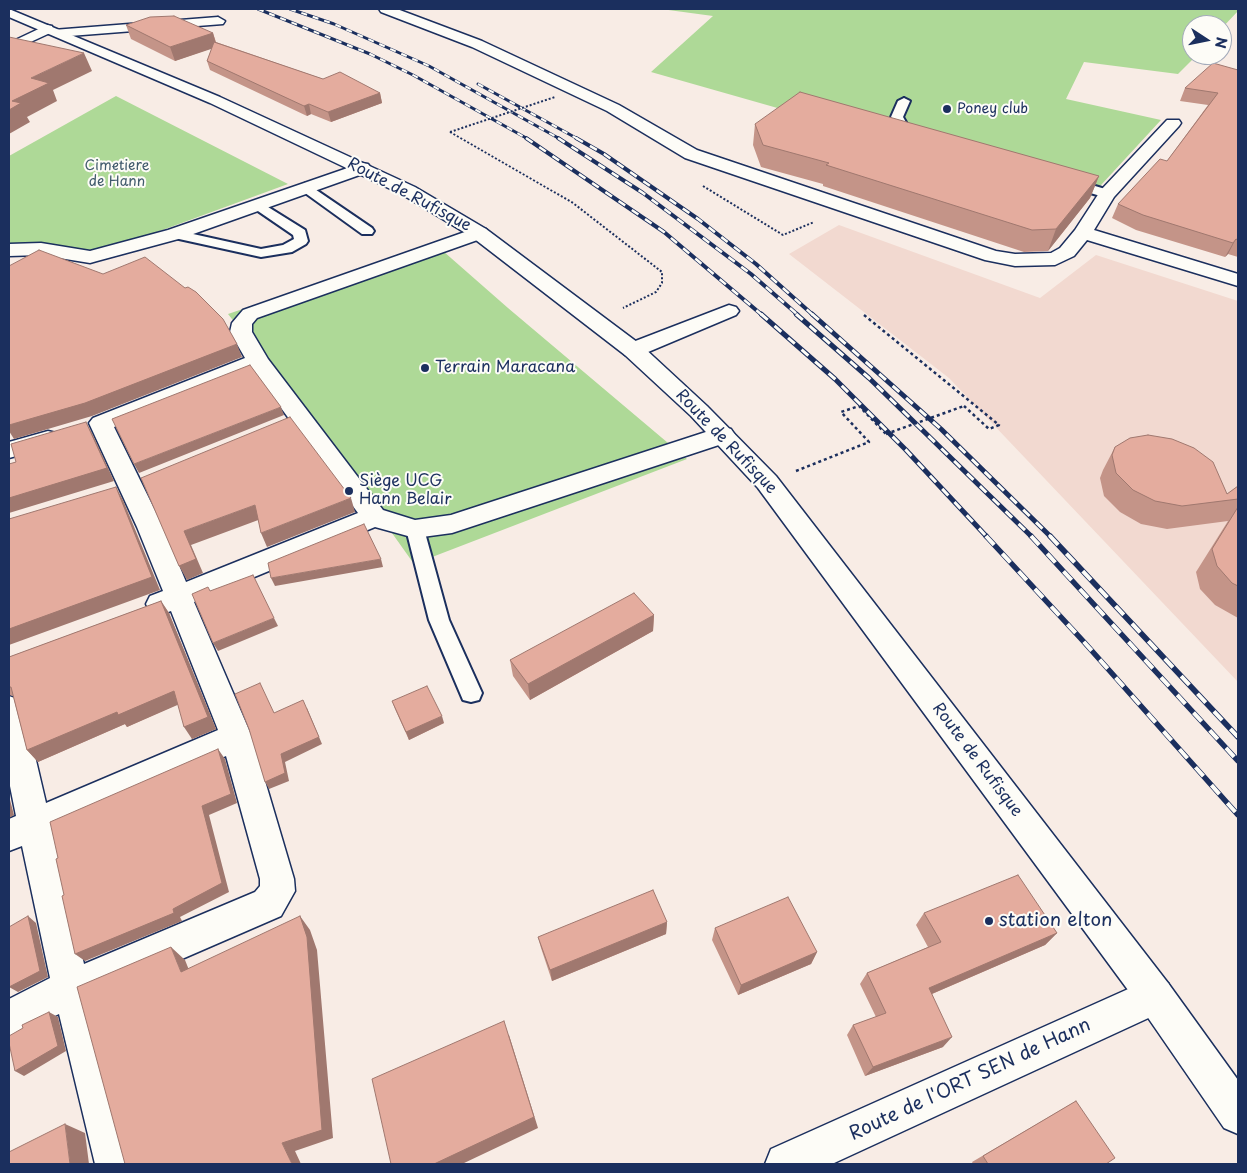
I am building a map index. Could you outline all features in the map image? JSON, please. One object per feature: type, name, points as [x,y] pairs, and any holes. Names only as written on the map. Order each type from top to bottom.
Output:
[{"type":"street","points":[[386,9],[477,44],[613,108],[691,154],[992,256],[1015,260],[1055,259],[1067,252],[1083,233],[1107,194],[1173,123]]},
{"type":"street","name":"Route de Rufisque","points":[[9,12],[215,100],[409,191],[478,233],[633,350],[723,435],[767,482],[1155,996],[1238,1114]]},
{"type":"street","points":[[9,48],[52,31],[218,21]]},
{"type":"street","points":[[9,250],[41,249],[90,257],[175,234],[260,206],[306,187],[362,168]]},
{"type":"street","points":[[478,233],[250,314],[242,323],[241,332],[291,423],[374,517],[415,529],[452,524],[723,435]]},
{"type":"street","points":[[1083,233],[1238,280]]},
{"type":"street","points":[[15,269],[41,249]]},
{"type":"street","points":[[633,350],[729,311]]},
{"type":"street","points":[[9,450],[82,429],[258,360]]},
{"type":"street","points":[[9,1019],[71,988],[268,904],[277,891],[278,879],[236,737],[177,597],[150,527],[130,487],[82,429]]},
{"type":"street","points":[[140,611],[374,517]]},
{"type":"street","points":[[9,709],[22,828],[71,988],[116,1164]]},
{"type":"street","points":[[22,828],[236,737]]},
{"type":"street","name":"Route de l'ORT SEN de Hann","points":[[786,1164],[1155,996]]},
{"type":"lane","points":[[904,101],[897,117],[902,126],[914,134],[932,139]]},
{"type":"lane","points":[[1052,176],[1107,194]]},
{"type":"lane","points":[[306,187],[366,230]]},
{"type":"lane","points":[[175,234],[261,253],[287,249],[301,241],[300,233],[260,206]]},
{"type":"lane","points":[[415,529],[439,620],[471,693]]},
{"type":"path","points":[[555,97],[450,132],[573,203],[662,272],[662,283],[656,292],[596,322]]},
{"type":"path","points":[[767,482],[870,442],[840,412],[859,406],[886,434],[964,406],[989,429],[999,425],[976,404],[864,315]]},
{"type":"shaded area","points":[[839,225],[1040,298],[1096,255],[1238,301],[1238,682],[949,378],[789,254]]},
{"type":"green space","name":"Poney club","points":[[661,9],[1238,9],[1232,17],[1232,15],[1182,15],[1182,65],[1187,65],[1178,74],[1084,62],[1066,99],[1161,120],[1090,197],[651,72],[713,16]]},
{"type":"green space","name":"Cimetiere de Hann","points":[[116,96],[288,184],[97,254],[9,244],[9,156]]},
{"type":"green space","name":"Terrain Maracana","points":[[435,244],[687,459],[414,564],[313,422],[228,314]]},
{"type":"building","points":[[174,16],[213,33],[170,47],[126,25],[150,17]]},
{"type":"building","points":[[9,37],[84,53],[31,78],[49,83],[12,101],[21,103],[9,110]]},
{"type":"building","points":[[214,42],[323,79],[340,72],[380,93],[328,112],[309,104],[304,106],[207,61]]},
{"type":"building","points":[[1211,65],[1220,65],[1238,70],[1238,240],[1236,239],[1233,243],[1143,215],[1118,204],[1160,159],[1167,161],[1218,93],[1185,88]]},
{"type":"building","points":[[800,92],[1099,176],[1056,229],[1032,230],[826,165],[829,163],[763,145],[755,124]]},
{"type":"building","points":[[39,250],[103,274],[145,257],[185,288],[188,287],[196,292],[223,319],[237,344],[85,403],[9,425],[9,266]]},
{"type":"building","points":[[250,365],[281,407],[134,464],[112,419]]},
{"type":"building","points":[[290,417],[351,498],[261,533],[255,505],[184,531],[196,559],[179,566],[141,478]]},
{"type":"building","points":[[86,422],[107,468],[9,498],[9,464],[16,462],[11,444]]},
{"type":"building","points":[[1148,435],[1172,439],[1194,448],[1213,462],[1227,494],[1238,486],[1238,499],[1182,506],[1155,501],[1133,490],[1116,473],[1112,455],[1115,447],[1130,438]]},
{"type":"building","points":[[116,487],[152,577],[9,629],[9,519]]},
{"type":"building","points":[[1238,507],[1238,586],[1232,583],[1217,566],[1212,549]]},
{"type":"building","points":[[364,524],[381,559],[271,578],[268,563]]},
{"type":"building","points":[[253,575],[274,618],[213,643],[192,594],[208,587],[210,591]]},
{"type":"building","points":[[634,593],[654,615],[528,684],[510,660]]},
{"type":"building","points":[[161,601],[208,717],[184,727],[174,691],[118,715],[117,712],[27,750],[11,687],[9,687],[9,657]]},
{"type":"building","points":[[260,683],[274,713],[303,700],[319,737],[281,754],[285,773],[265,782],[249,729],[235,694]]},
{"type":"building","points":[[427,686],[442,716],[406,732],[392,701]]},
{"type":"building","points":[[218,749],[231,794],[202,806],[222,883],[173,909],[174,913],[75,954],[62,896],[64,895],[56,859],[58,858],[50,822]]},
{"type":"building","points":[[1018,875],[1057,933],[929,988],[952,1037],[873,1067],[853,1025],[886,1013],[867,973],[941,942],[924,913]]},
{"type":"building","points":[[653,890],[667,922],[550,970],[538,937]]},
{"type":"building","points":[[788,897],[817,952],[741,985],[715,928]]},
{"type":"building","points":[[28,916],[40,971],[9,987],[9,927]]},
{"type":"building","points":[[300,916],[307,937],[322,1130],[282,1143],[292,1164],[125,1164],[77,987],[171,947],[181,972]]},
{"type":"building","points":[[49,1012],[58,1046],[15,1071],[9,1036],[23,1028],[22,1025]]},
{"type":"building","points":[[504,1021],[534,1117],[434,1164],[391,1164],[372,1079]]},
{"type":"building","points":[[1076,1101],[1115,1158],[1106,1164],[988,1164],[983,1156]]},
{"type":"building","points":[[65,1124],[70,1164],[9,1164],[9,1152]]},
{"type":"railway","points":[[258,9],[370,54],[413,75],[528,139]]},
{"type":"railway","points":[[290,9],[334,24],[429,66],[560,139]]},
{"type":"railway","points":[[478,84],[578,139]]},
{"type":"railway","points":[[526,138],[664,232],[762,315]]},
{"type":"railway","points":[[558,138],[643,193],[751,274],[798,315]]},
{"type":"railway","points":[[576,138],[604,154],[698,219],[756,264],[813,315]]},
{"type":"railway","points":[[761,314],[835,379],[906,450],[987,537]]},
{"type":"railway","points":[[796,314],[869,378],[1031,536]]},
{"type":"railway","points":[[812,314],[941,429],[1050,536]]},
{"type":"railway","points":[[986,536],[1084,642],[1238,815]]},
{"type":"railway","points":[[1031,536],[1238,761]]},
{"type":"railway","points":[[1050,536],[1238,737]]},
{"type":"place","name":"Poney club","points":[[947,109]]},
{"type":"place","name":"Terrain Maracana","points":[[425,368]]},
{"type":"place","name":"Siège UCG Hann Belair","points":[[349,491]]},
{"type":"place","name":"station elton","points":[[989,921]]}]
